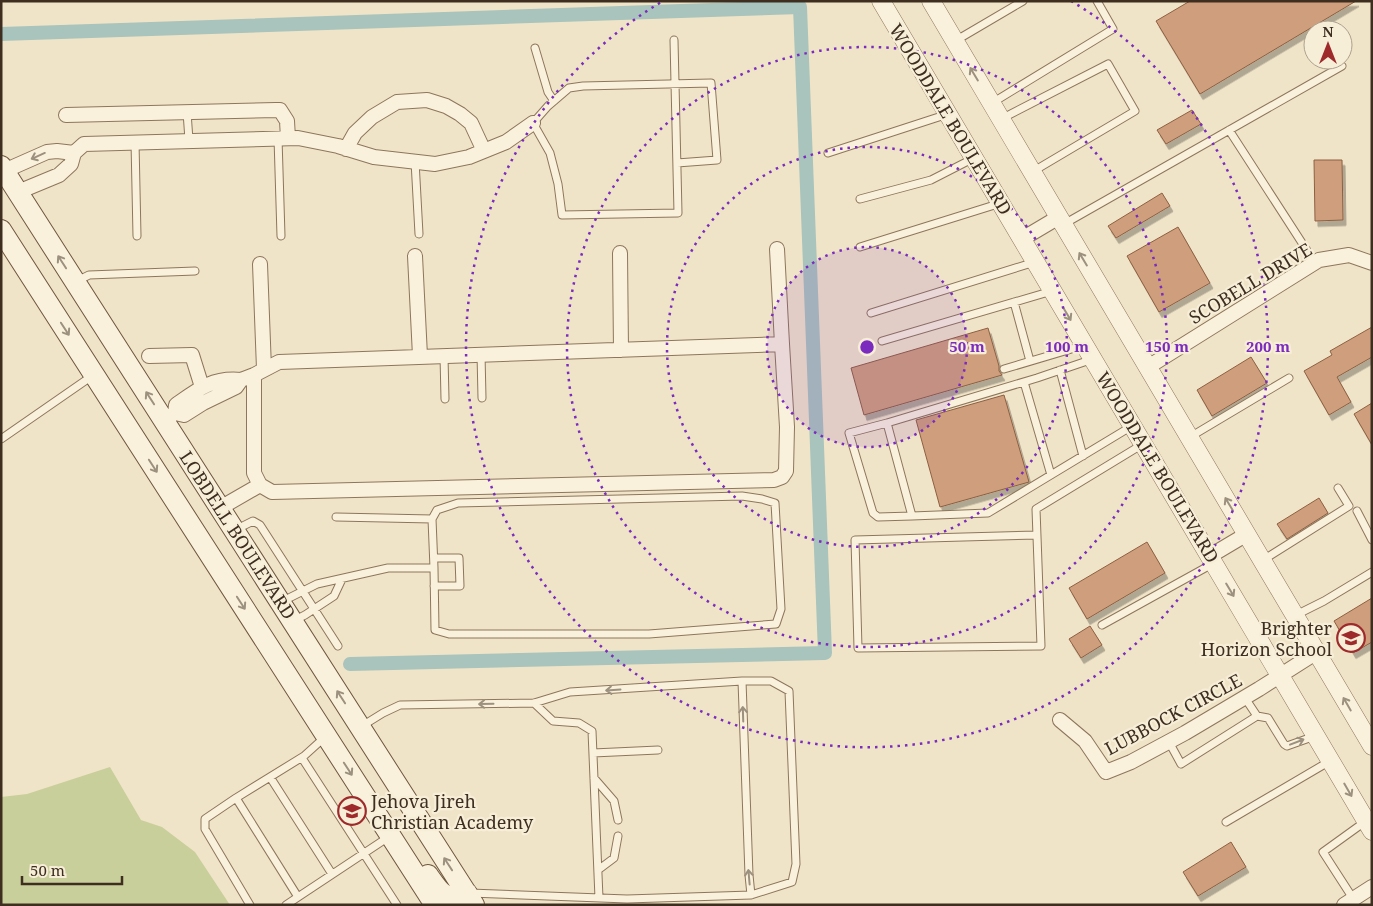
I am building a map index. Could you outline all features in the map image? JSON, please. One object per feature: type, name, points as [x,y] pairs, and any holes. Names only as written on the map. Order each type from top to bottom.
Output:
[{"type":"main road","name":"LOBDELL BOULEVARD","points":[[3,169],[123,356],[169,417],[220,508],[471,899]]},
{"type":"main road","name":"LOBDELL BOULEVARD","points":[[1,230],[435,905]]},
{"type":"main road","points":[[94,375],[123,356]]},
{"type":"main road","points":[[393,839],[411,851],[442,894],[471,899]]},
{"type":"street","name":"WOODDALE BOULEVARD","points":[[882,1],[1369,826]]},
{"type":"street","points":[[931,1],[1372,746]]},
{"type":"street","points":[[346,149],[355,133],[372,117],[397,102],[427,100],[446,106],[471,123],[484,151]]},
{"type":"street","points":[[66,115],[280,110],[287,121],[283,138]]},
{"type":"street","points":[[18,192],[58,176],[71,164],[74,153],[84,144],[298,138],[374,157],[435,164],[469,158],[506,142],[533,123]]},
{"type":"street","points":[[3,169],[47,152],[74,153]]},
{"type":"street","points":[[1022,239],[1061,221]]},
{"type":"street","points":[[260,264],[253,375],[254,473],[260,485],[272,492],[774,480],[782,477],[786,471],[787,427],[777,249]]},
{"type":"street","points":[[620,253],[621,350]]},
{"type":"street","name":"SCOBELL DRIVE","points":[[1148,367],[1319,260],[1349,255],[1372,263]]},
{"type":"street","points":[[416,256],[420,356]]},
{"type":"street","points":[[201,393],[218,397],[278,362],[782,344]]},
{"type":"street","points":[[149,356],[192,355],[201,393]]},
{"type":"street","points":[[169,417],[184,415],[201,393],[219,380],[253,375]]},
{"type":"street","points":[[201,393],[218,397]]},
{"type":"street","points":[[220,508],[260,485]]},
{"type":"street","points":[[1212,559],[1247,534]]},
{"type":"street","name":"LUBBOCK CIRCLE","points":[[1060,720],[1085,741],[1106,772],[1131,762],[1169,742],[1245,698],[1317,652]]},
{"type":"street","points":[[1352,903],[1372,887]]},
{"type":"lane","points":[[955,41],[1023,1]]},
{"type":"lane","points":[[991,103],[1113,29],[1097,1]]},
{"type":"lane","points":[[674,40],[676,84],[677,163],[678,212],[562,215],[558,184],[550,153],[533,123],[569,88],[583,86],[676,84],[711,83],[717,160],[677,163]]},
{"type":"lane","points":[[535,48],[548,92],[554,101]]},
{"type":"lane","points":[[1001,119],[1108,64],[1135,111],[1032,172]]},
{"type":"lane","points":[[1061,221],[1335,70]]},
{"type":"lane","points":[[187,112],[188,140]]},
{"type":"lane","points":[[828,153],[948,114]]},
{"type":"lane","points":[[1229,130],[1315,263]]},
{"type":"lane","points":[[281,236],[283,138]]},
{"type":"lane","points":[[135,142],[137,236]]},
{"type":"lane","points":[[860,199],[930,180],[974,158]]},
{"type":"lane","points":[[416,161],[419,234]]},
{"type":"lane","points":[[860,246],[1001,203]]},
{"type":"lane","points":[[871,313],[1036,262]]},
{"type":"lane","points":[[76,282],[89,275],[195,271]]},
{"type":"lane","points":[[882,341],[1053,290]]},
{"type":"lane","points":[[1014,302],[1030,361]]},
{"type":"lane","points":[[1004,369],[1030,361],[1089,352]]},
{"type":"lane","points":[[1089,352],[1060,370],[849,433],[873,513],[878,517],[988,513],[1133,426]]},
{"type":"lane","points":[[481,354],[482,398]]},
{"type":"lane","points":[[444,356],[444,399]]},
{"type":"lane","points":[[1060,370],[1083,456]]},
{"type":"lane","points":[[1,439],[94,375]]},
{"type":"lane","points":[[1190,437],[1289,378]]},
{"type":"lane","points":[[1024,382],[1051,475]]},
{"type":"lane","points":[[887,423],[912,516]]},
{"type":"lane","points":[[1037,535],[855,540],[858,648],[1041,646],[1037,535],[1036,508],[1144,444]]},
{"type":"lane","points":[[1262,560],[1349,506],[1338,488]]},
{"type":"lane","points":[[742,496],[762,498],[774,503],[780,609],[776,624],[649,634],[449,634],[434,630],[432,519],[437,510],[458,503],[742,496]]},
{"type":"lane","points":[[1357,511],[1372,540]]},
{"type":"lane","points":[[336,517],[432,519]]},
{"type":"lane","points":[[234,530],[253,521],[260,525],[338,646]]},
{"type":"lane","points":[[434,558],[459,558],[460,586],[434,586]]},
{"type":"lane","points":[[1102,625],[1212,559]]},
{"type":"lane","points":[[281,602],[317,584],[388,568],[434,568]]},
{"type":"lane","points":[[1295,615],[1324,601],[1372,572]]},
{"type":"lane","points":[[293,621],[334,596],[342,579]]},
{"type":"lane","points":[[360,727],[400,705],[534,704],[570,692],[742,681],[771,681],[789,691],[796,864],[792,882],[751,896],[627,899],[471,899]]},
{"type":"lane","points":[[742,681],[751,896]]},
{"type":"lane","points":[[1245,698],[1257,716]]},
{"type":"lane","points":[[534,704],[553,721],[579,723],[592,731],[599,898]]},
{"type":"lane","points":[[1169,742],[1181,764],[1257,716],[1268,718],[1287,746],[1316,736]]},
{"type":"lane","points":[[250,905],[204,829],[206,819],[236,798],[302,758],[327,735]]},
{"type":"lane","points":[[593,752],[658,750]]},
{"type":"lane","points":[[302,758],[397,905]]},
{"type":"lane","points":[[1226,822],[1331,760]]},
{"type":"lane","points":[[270,777],[332,874]]},
{"type":"lane","points":[[594,778],[614,801],[618,820]]},
{"type":"lane","points":[[236,798],[298,897]]},
{"type":"lane","points":[[1352,903],[1323,852],[1369,826]]},
{"type":"lane","points":[[598,870],[614,858],[618,836]]},
{"type":"lane","points":[[286,905],[364,854],[393,839]]},
{"type":"green space","points":[[110,767],[141,820],[162,827],[195,852],[230,905],[1,905],[1,797],[27,794]]},
{"type":"building","points":[[1190,1],[1356,1],[1324,20],[1303,20],[1303,33],[1200,94],[1156,21]]},
{"type":"building","points":[[1192,110],[1201,124],[1166,144],[1157,130]]},
{"type":"building","points":[[1314,160],[1342,160],[1343,220],[1315,221]]},
{"type":"building","points":[[1162,193],[1170,206],[1116,238],[1108,226]]},
{"type":"building","points":[[1178,227],[1210,283],[1159,312],[1127,256]]},
{"type":"building","points":[[1372,327],[1372,357],[1337,377],[1351,402],[1329,415],[1304,371],[1332,355],[1330,351]]},
{"type":"building","points":[[988,328],[999,371],[1002,375],[864,415],[851,368]]},
{"type":"building","points":[[1251,357],[1267,383],[1212,416],[1197,390]]},
{"type":"building","points":[[1004,395],[1029,482],[940,507],[916,420]]},
{"type":"building","points":[[1372,403],[1372,445],[1354,414]]},
{"type":"building","points":[[1319,498],[1328,513],[1287,539],[1277,524]]},
{"type":"building","points":[[1147,542],[1165,573],[1087,619],[1069,588]]},
{"type":"building","points":[[1372,598],[1372,642],[1353,653],[1334,621]]},
{"type":"building","points":[[1090,626],[1102,645],[1081,658],[1069,639]]},
{"type":"building","points":[[1231,842],[1246,867],[1198,896],[1183,872]]},
{"type":"waterway","points":[[1,34],[800,7],[825,653],[350,664]]},
{"type":"place","name":"Brighter Horizon School","points":[[1351,638]]},
{"type":"place","name":"Jehova Jireh Christian Academy","points":[[352,811]]}]
